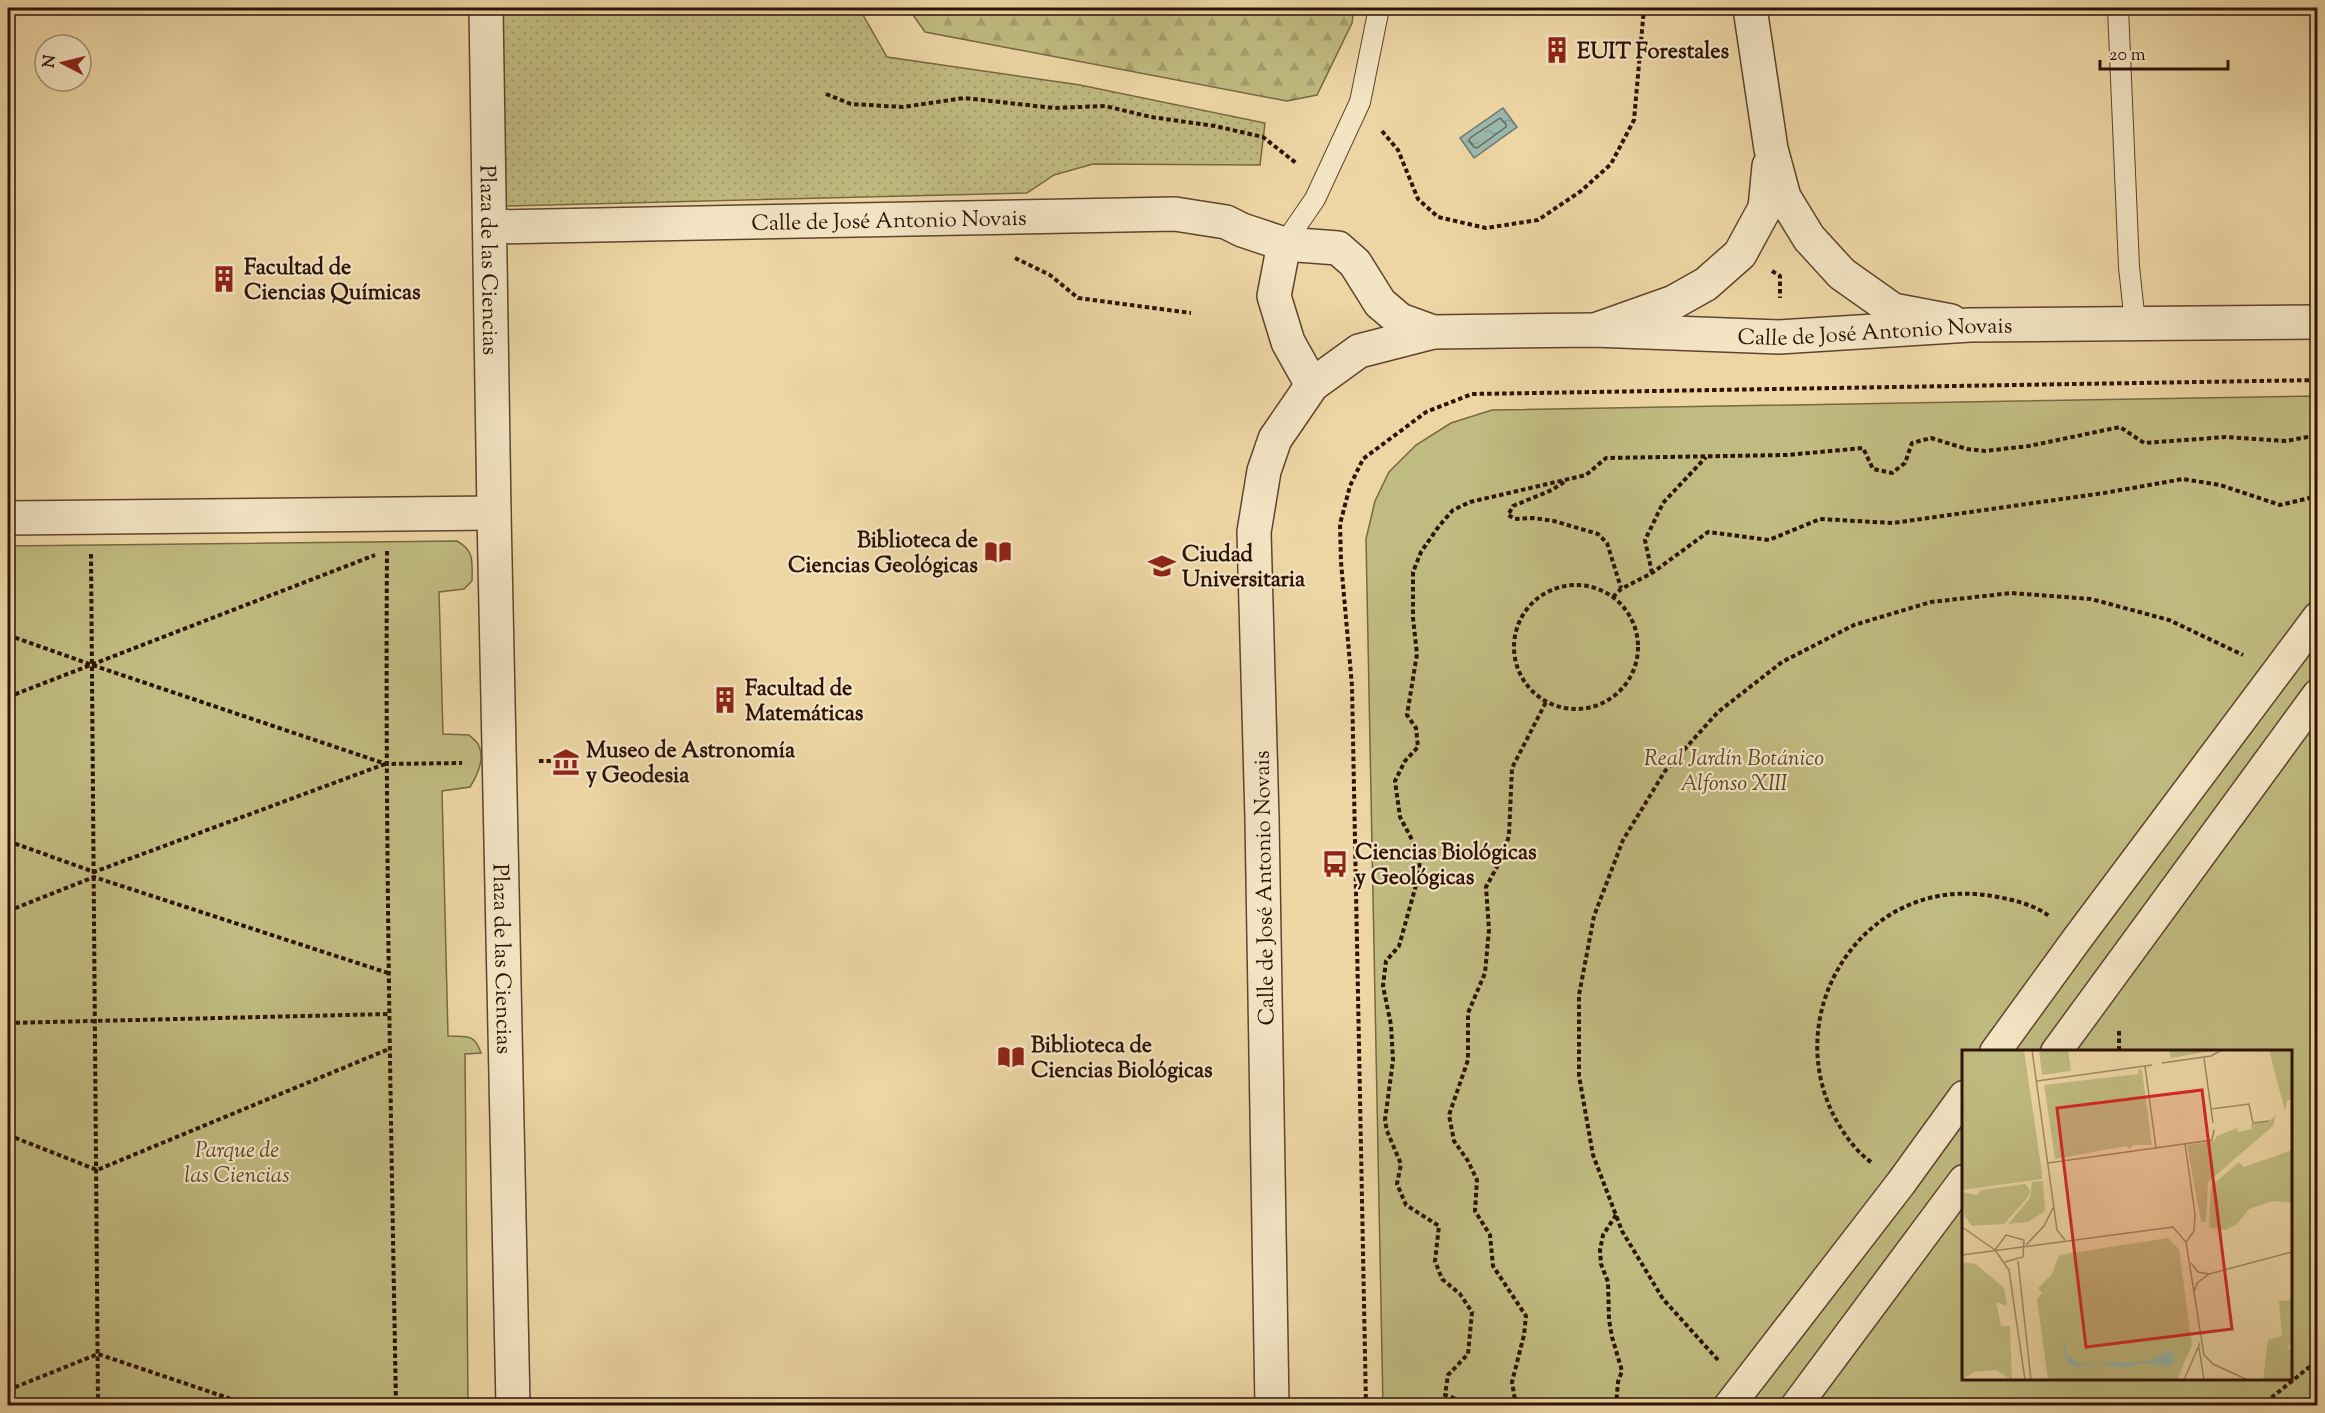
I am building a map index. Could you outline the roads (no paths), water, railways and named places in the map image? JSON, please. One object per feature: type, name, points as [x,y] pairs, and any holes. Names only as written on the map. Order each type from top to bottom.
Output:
[{"type":"street","name":"Plaza de las Ciencias","points":[[486,8],[513,1406]]},
{"type":"street","points":[[1750,8],[1771,149],[1784,197],[1809,238],[1842,274],[1893,310],[1970,325]]},
{"type":"street","points":[[1594,330],[1674,302],[1706,284],[1740,254],[1765,208],[1771,149]]},
{"type":"street","name":"Calle de José Antonio Novais","points":[[490,226],[1175,214],[1226,222],[1284,244],[1338,248],[1355,263],[1380,303],[1400,320],[1433,332]]},
{"type":"street","points":[[1284,244],[1274,296],[1288,342],[1312,385]]},
{"type":"street","name":"Calle de José Antonio Novais","points":[[1272,1406],[1262,819],[1254,532],[1264,471],[1275,439],[1312,385],[1359,351],[1433,332],[1594,330],[1779,337],[1970,325],[2318,322]]},
{"type":"street","points":[[8,518],[494,513]]},
{"type":"street","points":[[1996,1050],[2318,617]]},
{"type":"street","points":[[2057,1050],[2318,694]]},
{"type":"street","points":[[1737,1394],[1901,1183],[1962,1099]]},
{"type":"street","points":[[1796,1406],[1962,1183]]},
{"type":"lane","points":[[1284,244],[1315,199],[1360,102],[1379,8]]},
{"type":"lane","points":[[2118,8],[2129,267],[2135,323]]},
{"type":"water","points":[[1503,108],[1517,127],[1474,158],[1460,138]]},
{"type":"place","name":"EUIT Forestales","points":[[1557,50]]},
{"type":"place","name":"Facultad de Ciencias Químicas","points":[[224,279]]},
{"type":"place","name":"Biblioteca de Ciencias Geológicas","points":[[998,552]]},
{"type":"place","name":"Ciudad Universitaria","points":[[1162,566]]},
{"type":"place","name":"Facultad de Matemáticas","points":[[725,700]]},
{"type":"place","name":"Museo de Astronomía y Geodesia","points":[[566,762]]},
{"type":"place","name":"Ciencias Biológicas y Geológicas","points":[[1335,864]]},
{"type":"place","name":"Biblioteca de Ciencias Biológicas","points":[[1011,1057]]},
{"type":"park label","name":"Real Jardín Botánico Alfonso XIII","points":[[1734,770]]},
{"type":"park label","name":"Parque de las Ciencias","points":[[237,1162]]}]
